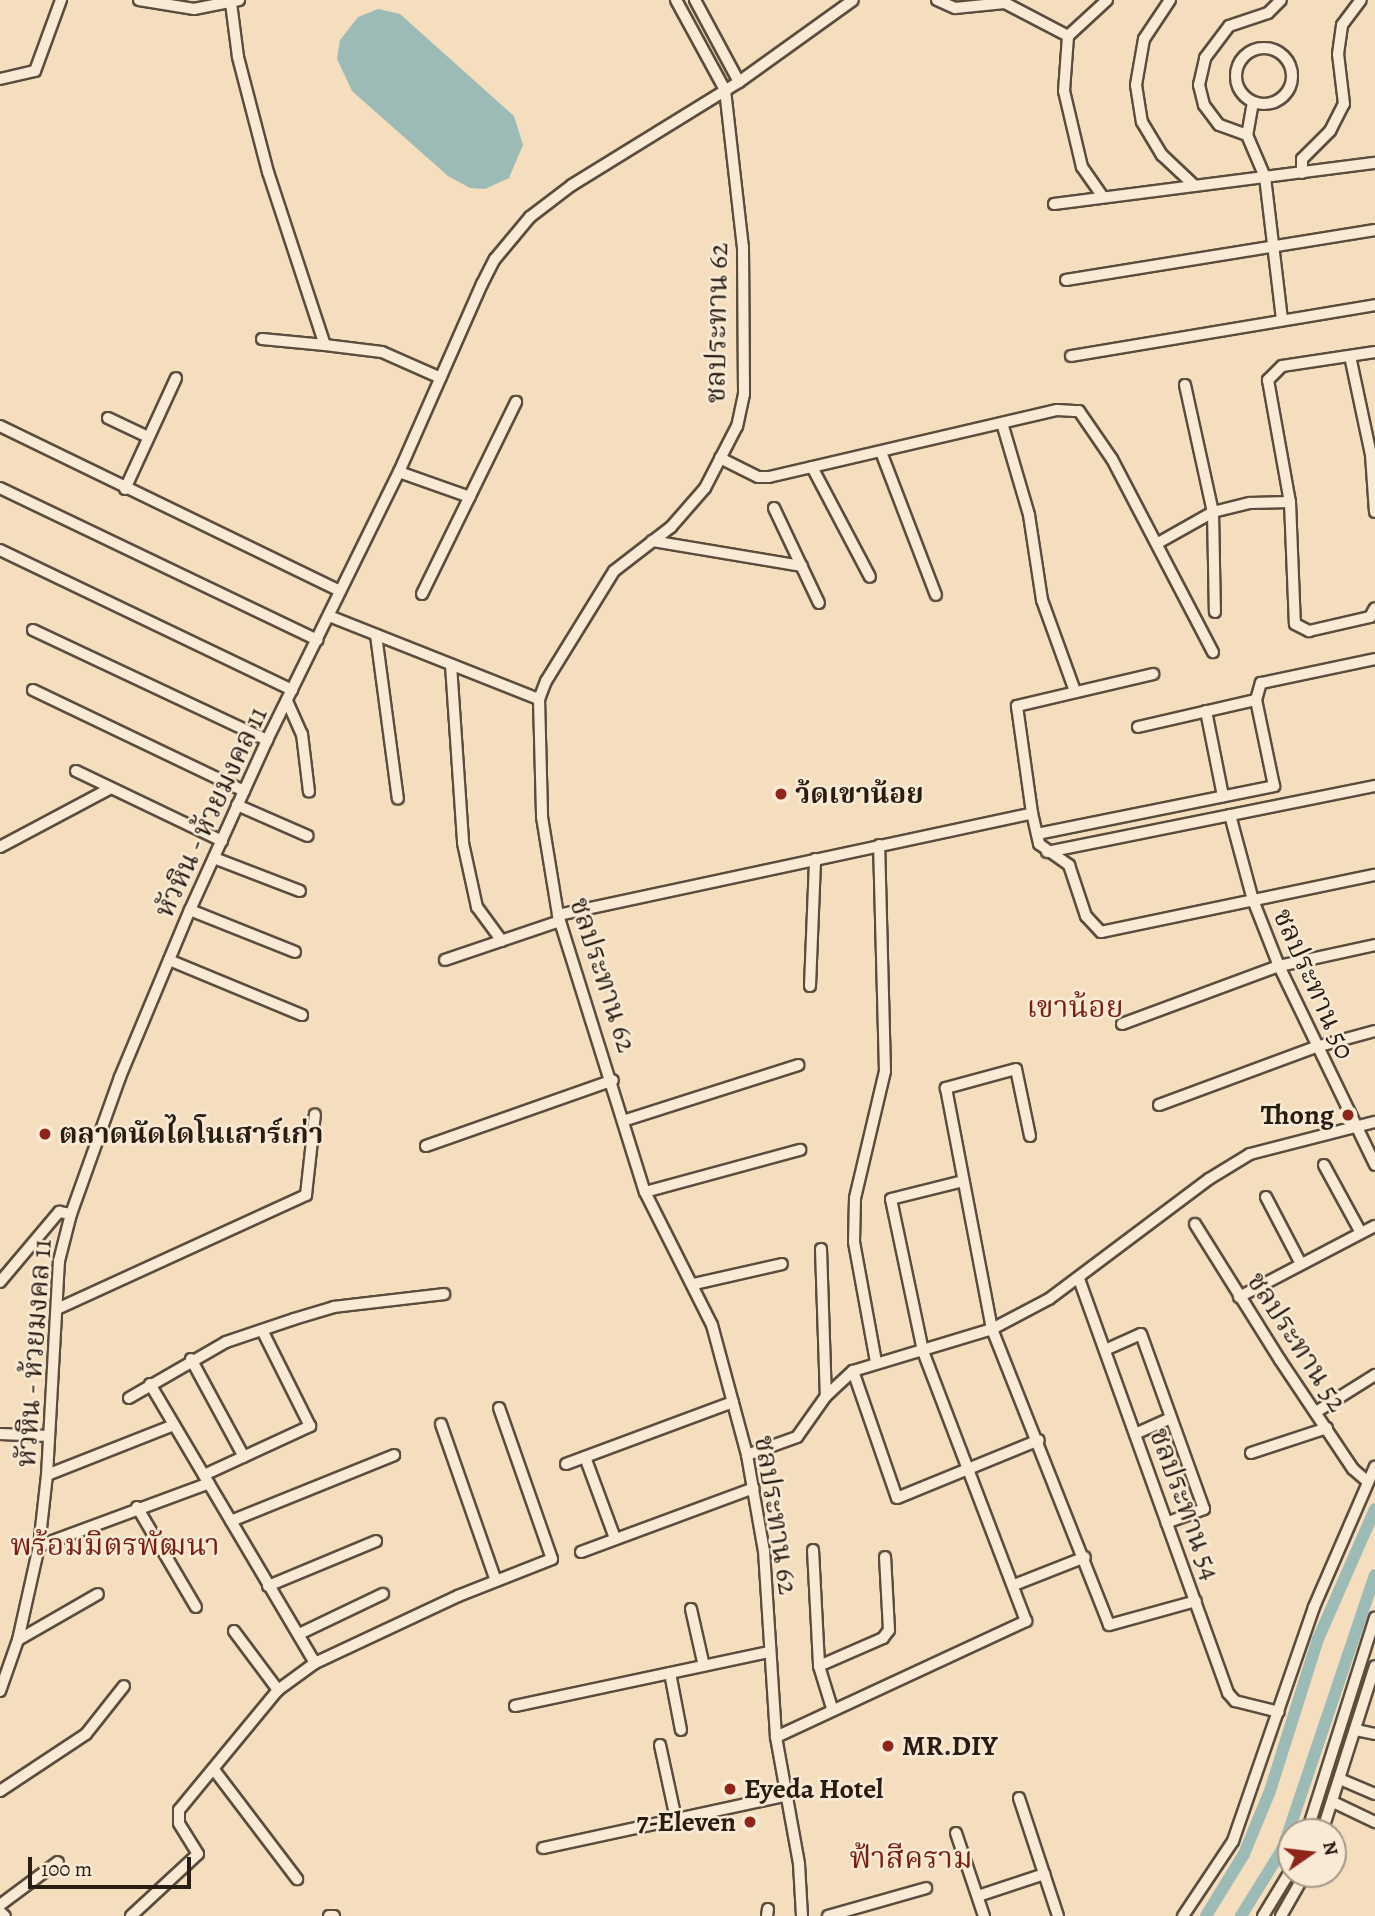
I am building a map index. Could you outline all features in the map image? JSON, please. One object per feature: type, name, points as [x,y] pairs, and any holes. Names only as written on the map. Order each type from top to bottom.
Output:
[{"type":"street","points":[[0,79],[35,71],[61,0]]},
{"type":"street","points":[[139,0],[194,9],[235,1],[239,57],[268,172],[325,345]]},
{"type":"street","points":[[676,0],[725,90]]},
{"type":"street","points":[[695,0],[739,82]]},
{"type":"street","name":"หัวหิน - ห้วยมงคล 11","points":[[0,1690],[18,1640],[39,1546],[50,1436],[59,1261],[71,1214],[190,910],[267,740],[399,472],[495,258],[530,217],[599,167],[739,82],[853,0]]},
{"type":"street","points":[[937,0],[955,8],[1005,2],[1068,36]]},
{"type":"street","points":[[1103,197],[1082,167],[1071,132],[1064,91],[1068,36],[1107,0]]},
{"type":"street","points":[[1170,0],[1144,39],[1136,85],[1142,122],[1162,155],[1195,186]]},
{"type":"street","points":[[1247,135],[1219,125],[1204,106],[1199,85],[1205,58],[1229,26],[1268,13],[1281,0]]},
{"type":"street","points":[[1302,173],[1302,159],[1330,131],[1344,104],[1338,54],[1342,25],[1361,0]]},
{"type":"street","points":[[1273,50],[1288,62],[1289,88],[1276,102],[1253,102],[1238,88],[1237,67],[1248,53],[1273,50]]},
{"type":"street","name":"ชลประทาน 62","points":[[725,90],[743,247],[746,333],[744,394],[737,426],[688,511],[614,570],[595,595],[539,699],[542,817],[559,918],[626,1120],[645,1192],[694,1284],[712,1325],[747,1455],[764,1551],[776,1737],[784,1796],[799,1864],[802,1916]]},
{"type":"street","points":[[1253,102],[1247,135],[1265,177],[1282,320]]},
{"type":"street","points":[[1054,204],[1375,163]]},
{"type":"street","points":[[1066,280],[1375,230]]},
{"type":"street","points":[[1071,356],[1375,305]]},
{"type":"street","points":[[262,339],[382,352],[441,378]]},
{"type":"street","points":[[1375,352],[1282,366],[1268,380],[1290,502],[1295,624],[1309,631],[1370,617],[1375,608]]},
{"type":"street","points":[[1350,356],[1371,455],[1375,512]]},
{"type":"street","points":[[125,489],[146,436],[176,378]]},
{"type":"street","points":[[1185,385],[1213,512],[1215,612]]},
{"type":"street","points":[[422,594],[516,402]]},
{"type":"street","points":[[720,458],[758,477],[881,452],[1057,410],[1079,411],[1094,429],[1158,543],[1213,652]]},
{"type":"street","points":[[108,418],[146,436]]},
{"type":"street","points":[[1002,423],[1029,515],[1042,600],[1075,691]]},
{"type":"street","points":[[0,426],[125,489],[340,591]]},
{"type":"street","points":[[881,452],[936,595]]},
{"type":"street","points":[[812,467],[870,577]]},
{"type":"street","points":[[399,472],[470,497]]},
{"type":"street","points":[[0,488],[317,640]]},
{"type":"street","points":[[1158,543],[1213,512],[1250,503],[1290,502]]},
{"type":"street","points":[[774,508],[819,603]]},
{"type":"street","points":[[652,541],[802,566]]},
{"type":"street","points":[[0,550],[292,690]]},
{"type":"street","points":[[329,616],[539,699]]},
{"type":"street","points":[[33,630],[267,740]]},
{"type":"street","points":[[376,635],[398,799]]},
{"type":"street","points":[[1037,834],[1274,786],[1256,700],[1261,683],[1375,659]]},
{"type":"street","points":[[451,665],[463,842],[477,907],[502,941]]},
{"type":"street","points":[[1153,674],[1017,705],[1037,834],[1047,852],[1069,865],[1086,916],[1101,932],[1375,875]]},
{"type":"street","points":[[33,690],[244,791]]},
{"type":"street","points":[[1138,727],[1256,700]]},
{"type":"street","points":[[287,701],[302,734],[309,792]]},
{"type":"street","points":[[1206,711],[1223,796]]},
{"type":"street","points":[[76,771],[222,841]]},
{"type":"street","points":[[1047,852],[1375,786]]},
{"type":"street","points":[[0,848],[109,789]]},
{"type":"street","points":[[237,805],[308,836]]},
{"type":"street","points":[[445,960],[559,918],[815,859],[1032,813]]},
{"type":"street","name":"ชลประทาน 50","points":[[1230,815],[1253,900],[1279,966],[1354,1128],[1375,1165]]},
{"type":"street","points":[[876,1362],[854,1242],[855,1198],[885,1071],[879,845]]},
{"type":"street","points":[[214,858],[300,891]]},
{"type":"street","points":[[810,986],[815,859]]},
{"type":"street","points":[[190,910],[295,953]]},
{"type":"street","points":[[1122,1024],[1279,966],[1375,945]]},
{"type":"street","points":[[169,960],[302,1014]]},
{"type":"street","points":[[1159,1105],[1316,1047],[1375,1031]]},
{"type":"street","points":[[626,1120],[797,1065]]},
{"type":"street","points":[[1030,1136],[1017,1070],[946,1088],[992,1329],[1039,1440],[1109,1625],[1196,1601]]},
{"type":"street","points":[[426,1146],[613,1080]]},
{"type":"street","points":[[57,1309],[300,1198],[308,1189],[315,1114]]},
{"type":"street","points":[[747,1455],[797,1437],[826,1396],[853,1371],[992,1329],[1079,1279],[1209,1180],[1250,1154],[1375,1122]]},
{"type":"street","points":[[645,1192],[800,1150]]},
{"type":"street","points":[[1324,1165],[1360,1231]]},
{"type":"street","points":[[776,1737],[832,1708],[1026,1621],[923,1351],[891,1199],[963,1181]]},
{"type":"street","points":[[1266,1197],[1300,1262]]},
{"type":"street","points":[[0,1282],[59,1212],[71,1214]]},
{"type":"street","name":"ชลประทาน 52","points":[[1195,1224],[1239,1297],[1353,1469],[1367,1481]]},
{"type":"street","points":[[1239,1297],[1300,1262],[1375,1226]]},
{"type":"street","points":[[821,1249],[826,1396]]},
{"type":"street","points":[[694,1284],[782,1264]]},
{"type":"street","name":"ชลประทาน 54","points":[[1079,1279],[1231,1697],[1279,1712]]},
{"type":"street","points":[[129,1398],[191,1359],[262,1330],[334,1307],[444,1294]]},
{"type":"street","points":[[39,1546],[207,1479],[244,1457],[310,1426],[262,1330]]},
{"type":"street","points":[[1105,1350],[1141,1334],[1204,1509],[1166,1523]]},
{"type":"street","points":[[191,1359],[244,1457]]},
{"type":"street","points":[[853,1371],[897,1498],[1039,1440]]},
{"type":"street","points":[[1316,1412],[1375,1375]]},
{"type":"street","points":[[150,1384],[315,1664]]},
{"type":"street","points":[[566,1464],[733,1402]]},
{"type":"street","points":[[131,1916],[198,1854],[179,1823],[179,1810],[215,1771],[278,1690],[315,1664],[496,1581],[552,1559],[499,1408]]},
{"type":"street","points":[[1135,1434],[1171,1418]]},
{"type":"street","points":[[440,1424],[496,1581]]},
{"type":"street","points":[[47,1475],[173,1425]]},
{"type":"street","points":[[1251,1453],[1327,1428]]},
{"type":"street","points":[[0,1434],[50,1436]]},
{"type":"street","points":[[231,1521],[394,1455]]},
{"type":"street","points":[[585,1457],[615,1538]]},
{"type":"street","points":[[1183,1916],[1233,1841],[1314,1607],[1375,1467]]},
{"type":"street","points":[[581,1552],[754,1488]]},
{"type":"street","points":[[137,1507],[196,1607]]},
{"type":"street","points":[[268,1586],[376,1541]]},
{"type":"street","points":[[813,1549],[819,1666],[832,1708]]},
{"type":"street","points":[[819,1666],[883,1638],[889,1630],[885,1557]]},
{"type":"street","points":[[1014,1586],[1084,1557]]},
{"type":"street","points":[[18,1640],[98,1594]]},
{"type":"street","points":[[299,1634],[383,1594]]},
{"type":"street","points":[[691,1609],[704,1666]]},
{"type":"street","points":[[1311,1818],[1375,1618]]},
{"type":"street","points":[[234,1631],[278,1690]]},
{"type":"street","points":[[515,1706],[769,1652]]},
{"type":"street","points":[[1327,1818],[1342,1780],[1375,1666]]},
{"type":"street","points":[[670,1673],[681,1730]]},
{"type":"street","points":[[0,1791],[86,1734],[124,1686]]},
{"type":"street","points":[[1356,1730],[1375,1734]]},
{"type":"street","points":[[660,1745],[676,1819]]},
{"type":"street","points":[[215,1771],[297,1879]]},
{"type":"street","points":[[1342,1780],[1375,1794]]},
{"type":"street","points":[[543,1848],[784,1796]]},
{"type":"street","points":[[1019,1798],[1058,1916]]},
{"type":"street","points":[[1333,1802],[1375,1822]]},
{"type":"street","points":[[956,1833],[985,1916]]},
{"type":"street","points":[[0,1905],[58,1862]]},
{"type":"street","points":[[978,1896],[1044,1874]]},
{"type":"street","points":[[828,1916],[926,1888]]},
{"type":"street","points":[[1263,1916],[1280,1888]]},
{"type":"street","points":[[1281,1916],[1297,1888]]},
{"type":"street","points":[[0,1912],[5,1916]]},
{"type":"water","points":[[378,9],[400,14],[514,116],[523,145],[509,178],[485,189],[470,188],[448,176],[352,91],[337,59],[340,40],[358,17]]},
{"type":"waterway","points":[[1206,1916],[1244,1854],[1270,1791],[1318,1639],[1375,1509]]},
{"type":"waterway","points":[[1241,1916],[1283,1848],[1375,1575]]},
{"type":"place","name":"ว้ดเขาน้อย","points":[[781,794]]},
{"type":"place","name":"Thong","points":[[1348,1115]]},
{"type":"place","name":"ตลาดนัดไดโนเสาร์เก่า","points":[[45,1134]]},
{"type":"place","name":"MR.DIY","points":[[888,1746]]},
{"type":"place","name":"Eyeda Hotel","points":[[730,1789]]},
{"type":"place","name":"7-Eleven","points":[[750,1822]]},
{"type":"district","name":"เขาน้อย","points":[[1075,1007]]},
{"type":"district","name":"พร้อมมิตรพัฒนา","points":[[115,1545]]},
{"type":"district","name":"ฟ้าสีคราม","points":[[911,1858]]}]
